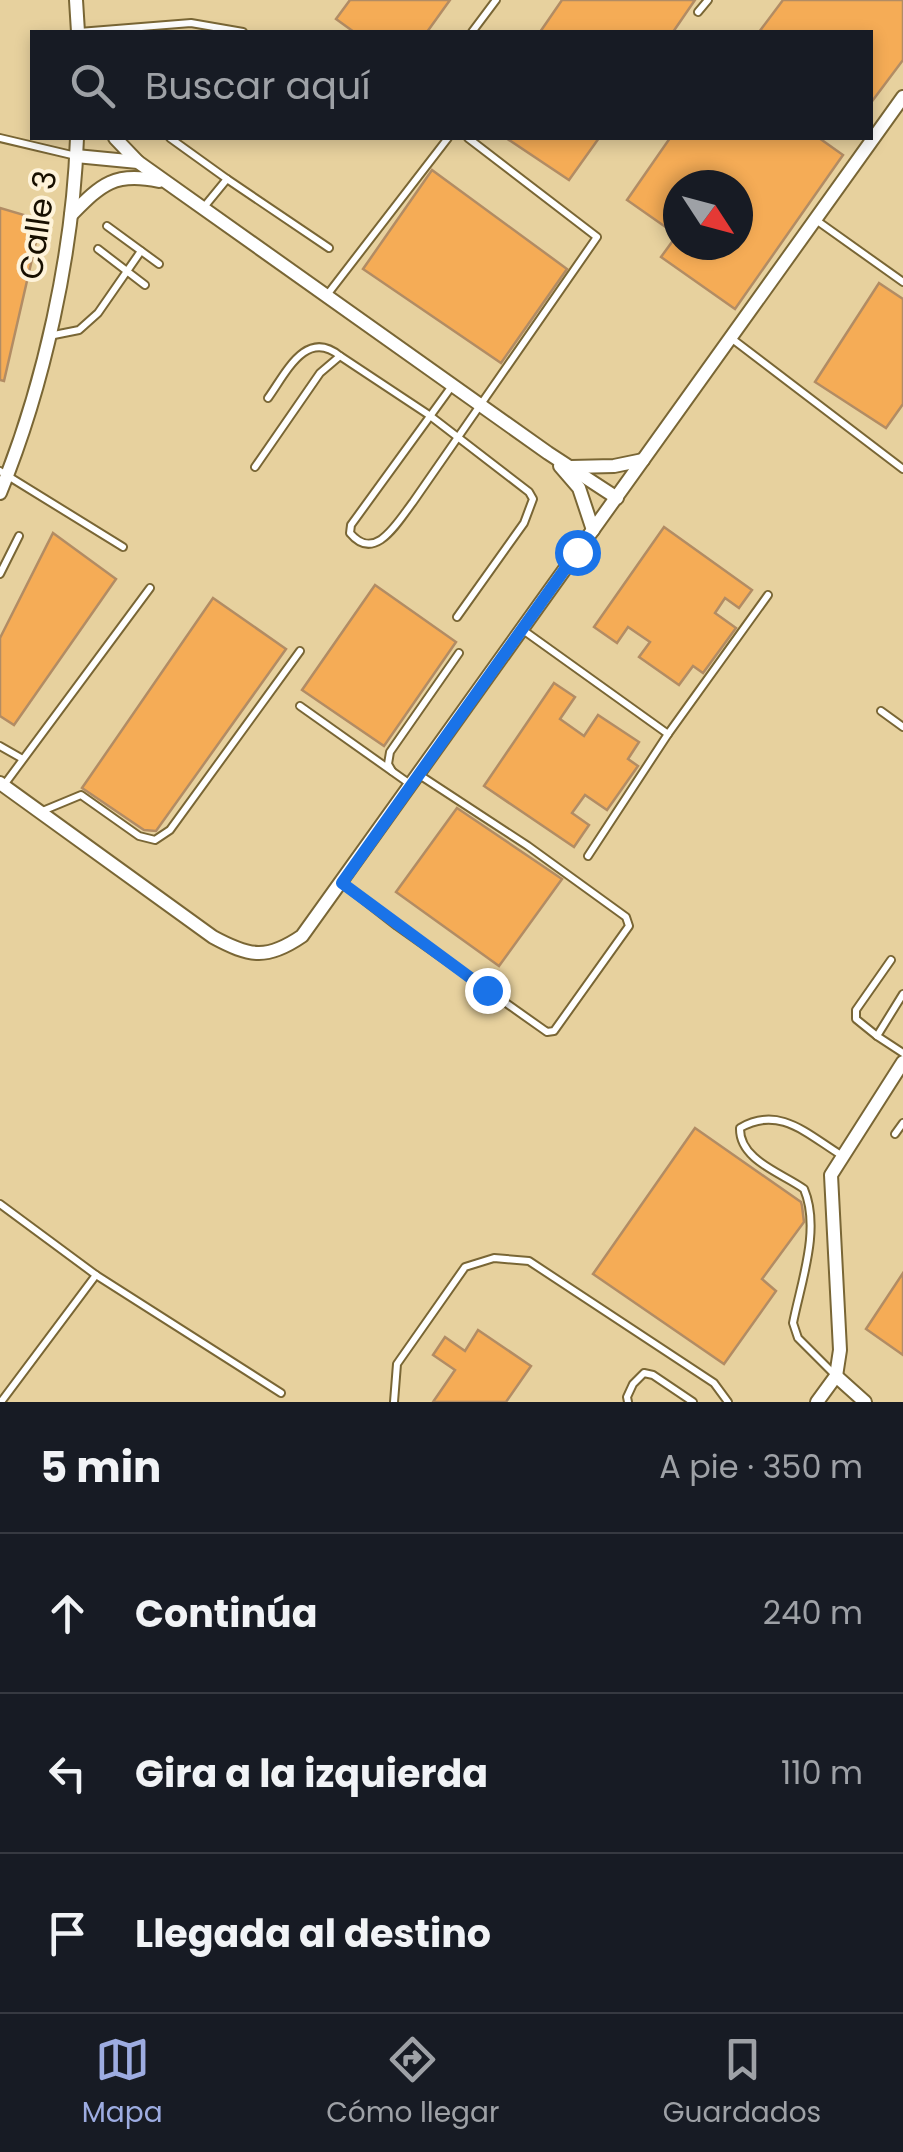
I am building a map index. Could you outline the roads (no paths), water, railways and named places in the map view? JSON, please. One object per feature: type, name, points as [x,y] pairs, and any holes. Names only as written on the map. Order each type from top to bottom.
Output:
[{"type":"street","points":[[76,0],[78,30]]},
{"type":"street","points":[[873,139],[903,97]]},
{"type":"street","name":"Calle 3","points":[[0,493],[48,336],[71,215],[77,140]]},
{"type":"street","points":[[117,140],[138,162],[617,498]]},
{"type":"street","points":[[2,784],[213,938],[240,952],[280,951],[302,936],[873,140]]},
{"type":"street","points":[[76,156],[138,162]]},
{"type":"street","points":[[71,215],[101,185],[120,178],[135,176],[171,183]]},
{"type":"street","points":[[548,453],[579,488],[593,530]]},
{"type":"street","points":[[570,468],[643,460]]},
{"type":"street","points":[[817,1402],[836,1376],[840,1350],[831,1175],[903,1062]]},
{"type":"street","points":[[836,1376],[865,1402]]},
{"type":"lane","points":[[474,30],[496,0]]},
{"type":"lane","points":[[698,12],[708,0]]},
{"type":"lane","points":[[103,30],[192,23],[232,30]]},
{"type":"lane","points":[[0,138],[76,156]]},
{"type":"lane","points":[[173,140],[329,248]]},
{"type":"lane","points":[[326,296],[446,140]]},
{"type":"lane","points":[[454,384],[351,525],[350,533],[355,539],[368,546],[384,540],[483,406],[598,237],[471,140]]},
{"type":"lane","points":[[204,208],[227,179]]},
{"type":"lane","points":[[816,220],[903,282]]},
{"type":"lane","points":[[106,226],[159,264]]},
{"type":"lane","points":[[98,249],[145,285]]},
{"type":"lane","points":[[48,336],[79,330],[98,313],[141,251]]},
{"type":"lane","points":[[730,337],[903,469]]},
{"type":"lane","points":[[268,398],[301,352],[310,346],[323,346],[429,416],[529,492],[533,499],[524,523],[458,617]]},
{"type":"lane","points":[[254,467],[320,373],[340,356]]},
{"type":"lane","points":[[4,473],[123,547]]},
{"type":"lane","points":[[0,574],[19,536]]},
{"type":"lane","points":[[2,784],[150,588]]},
{"type":"lane","points":[[588,856],[668,734],[768,595]]},
{"type":"lane","points":[[522,629],[668,734]]},
{"type":"lane","points":[[39,812],[81,795],[140,836],[154,840],[170,830],[300,652]]},
{"type":"lane","points":[[392,771],[388,764],[390,752],[460,653]]},
{"type":"lane","points":[[300,706],[392,771],[414,779],[542,856],[626,918],[628,926],[554,1031],[547,1032],[342,883]]},
{"type":"lane","points":[[881,711],[903,727]]},
{"type":"lane","points":[[0,746],[21,758]]},
{"type":"lane","points":[[891,960],[856,1010],[856,1019],[903,1053]]},
{"type":"lane","points":[[878,1036],[903,994]]},
{"type":"lane","points":[[836,1376],[798,1338],[793,1323],[811,1226],[808,1198],[804,1188],[751,1156],[740,1139],[740,1128],[757,1118],[774,1118],[842,1156]]},
{"type":"lane","points":[[895,1134],[903,1122]]},
{"type":"lane","points":[[0,1204],[96,1276],[281,1393]]},
{"type":"lane","points":[[394,1402],[396,1364],[408,1343],[465,1267],[494,1258],[529,1261],[714,1383],[726,1402]]},
{"type":"lane","points":[[1,1402],[96,1276]]},
{"type":"lane","points":[[628,1402],[633,1384],[644,1373],[653,1375],[691,1402]]}]
